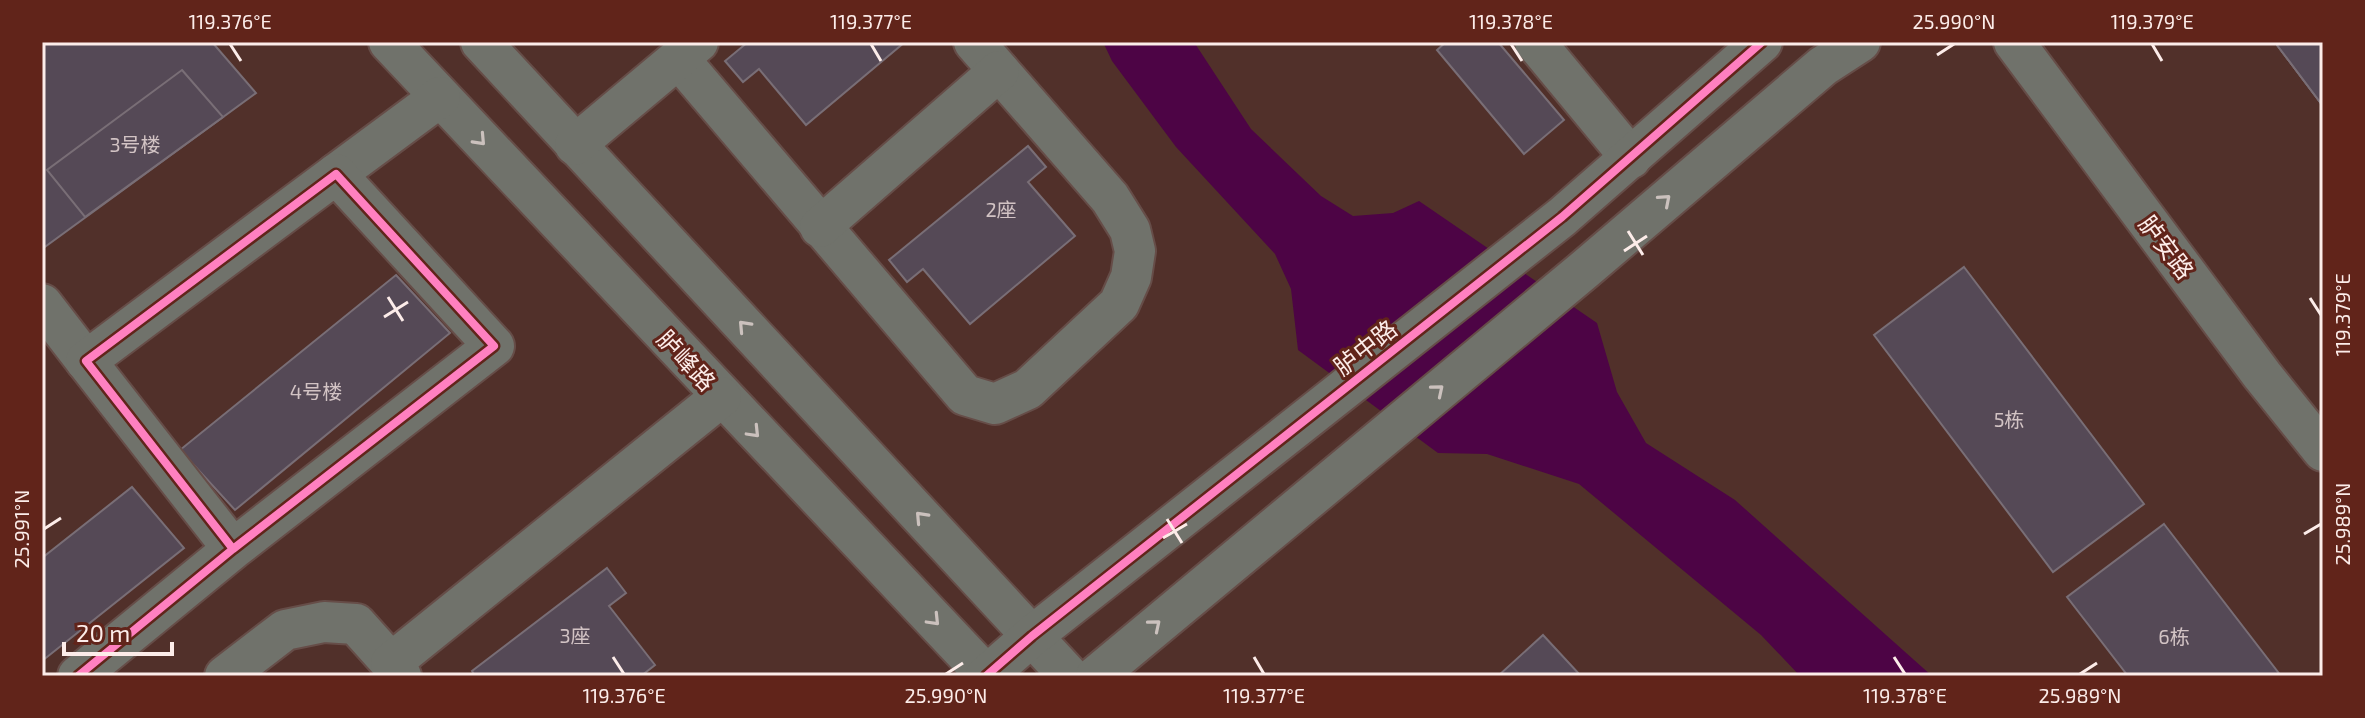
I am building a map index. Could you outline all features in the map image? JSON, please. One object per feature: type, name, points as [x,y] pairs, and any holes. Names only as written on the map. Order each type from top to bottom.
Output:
[{"type":"street","name":"胪峰路","points":[[389,42],[987,676]]},
{"type":"street","points":[[481,42],[1069,676]]},
{"type":"street","points":[[1535,42],[1631,158]]},
{"type":"street","name":"胪中路","points":[[987,676],[1032,636],[1543,233],[1762,42]]},
{"type":"street","points":[[1096,676],[1584,270],[1823,66],[1860,42]]},
{"type":"street","name":"胪安路","points":[[2010,44],[2323,451]]},
{"type":"street","points":[[575,145],[688,50],[820,227],[965,395],[995,404],[1028,389],[1119,304],[1131,277],[1135,251],[1130,230],[1110,198],[987,56],[820,227]]},
{"type":"street","points":[[86,361],[440,97]]},
{"type":"street","points":[[78,676],[233,549],[494,346],[336,174]]},
{"type":"street","points":[[42,304],[233,549]]},
{"type":"street","points":[[225,676],[285,630],[324,622],[356,624],[396,669],[721,397]]},
{"type":"shaded area","points":[[1103,42],[1194,42],[1251,129],[1321,196],[1353,216],[1393,213],[1419,201],[1597,323],[1617,392],[1646,443],[1735,500],[1932,676],[1800,676],[1761,635],[1579,484],[1487,454],[1438,453],[1298,350],[1291,289],[1275,254],[1176,147],[1112,61]]},
{"type":"building","points":[[42,42],[212,42],[256,93],[42,249]]},
{"type":"building","points":[[748,42],[905,42],[806,125],[759,69],[743,82],[725,61]]},
{"type":"building","points":[[1446,42],[1498,42],[1564,120],[1524,154],[1437,50]]},
{"type":"building","points":[[2281,42],[2323,42],[2323,106],[2277,45]]},
{"type":"building","points":[[2281,42],[2323,42],[2323,106],[2277,45]]},
{"type":"building","points":[[2281,42],[2323,42],[2323,106],[2277,45]]},
{"type":"building","points":[[182,70],[223,117],[85,217],[47,170]]},
{"type":"building","points":[[1028,146],[1046,167],[1028,182],[1075,236],[970,324],[923,269],[907,282],[889,260]]},
{"type":"building","points":[[1964,267],[2144,504],[2053,572],[1874,335]]},
{"type":"building","points":[[396,275],[450,333],[235,510],[180,450]]},
{"type":"building","points":[[132,487],[184,548],[42,661],[42,558]]},
{"type":"building","points":[[2164,524],[2281,676],[2128,676],[2067,597]]},
{"type":"building","points":[[607,568],[626,593],[609,606],[655,665],[641,676],[475,676],[472,671]]},
{"type":"building","points":[[1543,635],[1581,676],[1498,676]]},
{"type":"cycle path","points":[[986,676],[1032,636],[1562,217],[1762,42]]},
{"type":"cycle path","points":[[78,676],[233,549],[494,346],[336,174],[86,361],[233,549]]}]
